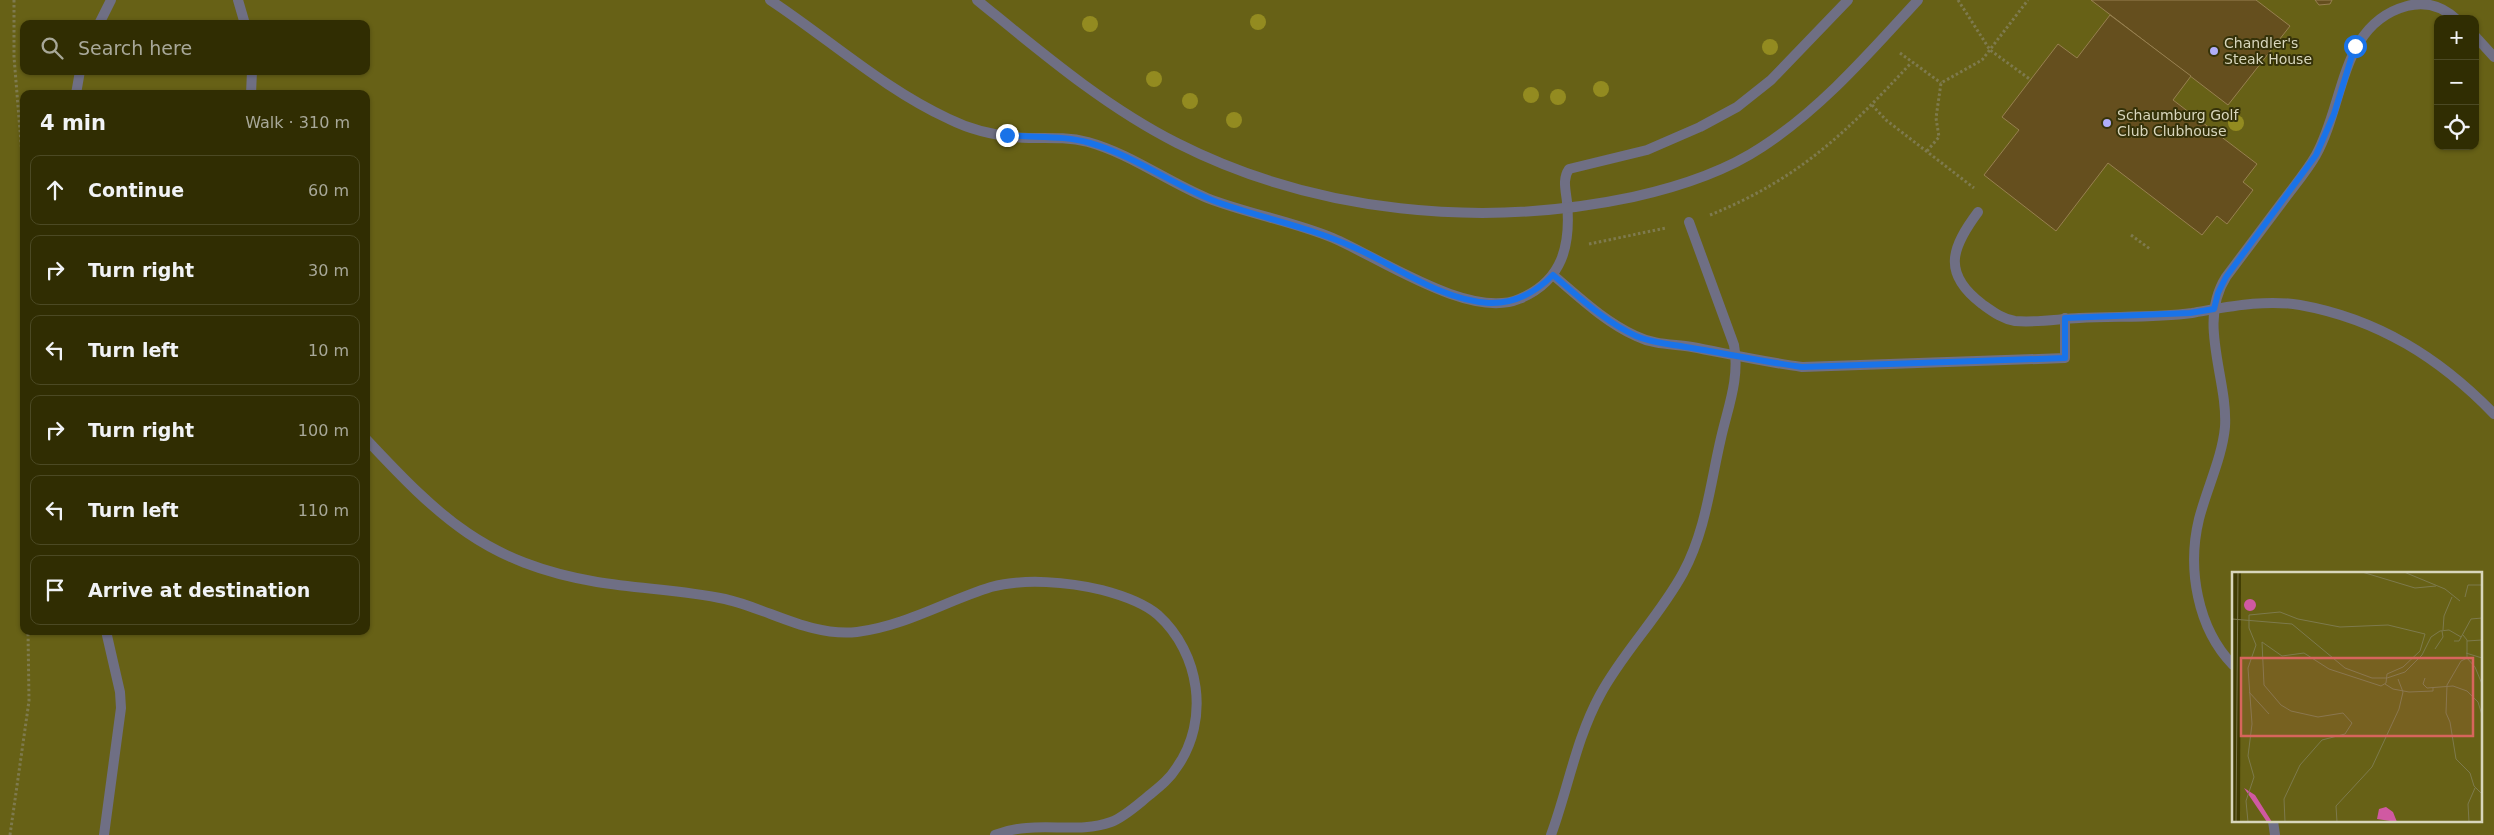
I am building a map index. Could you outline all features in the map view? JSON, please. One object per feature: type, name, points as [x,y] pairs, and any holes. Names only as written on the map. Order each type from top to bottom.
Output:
[{"type":"lane","points":[[101,20],[111,0]]},
{"type":"lane","points":[[238,0],[244,20]]},
{"type":"lane","points":[[770,0],[888,85],[934,112],[970,127],[1014,136],[1077,140],[1111,150],[1204,197],[1326,236],[1427,284],[1473,300],[1488,303],[1512,302],[1534,291],[1553,275],[1567,243],[1565,181],[1569,169],[1647,150],[1700,127],[1741,104],[1771,80],[1848,0]]},
{"type":"lane","points":[[977,0],[1062,69],[1118,108],[1177,143],[1250,175],[1304,190],[1387,206],[1448,211],[1567,209],[1682,184],[1718,170],[1761,148],[1830,93],[1918,0]]},
{"type":"lane","points":[[2232,664],[2219,649],[2206,622],[2197,591],[2195,570],[2196,534],[2225,426],[2214,344],[2214,309],[2218,293],[2226,277],[2316,155],[2334,114],[2350,60],[2363,34],[2374,24],[2400,8],[2426,2],[2445,10],[2451,15]]},
{"type":"lane","points":[[2479,40],[2494,57]]},
{"type":"lane","points":[[77,90],[79,75]]},
{"type":"lane","points":[[251,90],[252,75]]},
{"type":"lane","points":[[1978,212],[1963,232],[1955,251],[1956,274],[1961,284],[1970,294],[2004,318],[2022,321],[2190,313],[2275,302],[2341,314],[2364,322],[2428,356],[2465,384],[2494,414]]},
{"type":"lane","points":[[1551,835],[1573,761],[1599,696],[1670,595],[1700,533],[1733,392],[1736,355],[1731,335],[1716,300],[1689,222]]},
{"type":"lane","points":[[1553,275],[1606,319],[1637,337],[1653,342],[1736,355],[1762,362],[1802,367],[2065,358],[2065,318]]},
{"type":"lane","points":[[370,443],[404,479],[461,530],[487,547],[517,561],[565,575],[720,598],[744,604],[801,625],[843,632],[855,632],[902,622],[994,587],[1021,583],[1093,588],[1121,596],[1148,608],[1158,615],[1177,638],[1191,668],[1196,685],[1198,702],[1192,733],[1178,767],[1164,783],[1133,808],[1111,822],[1082,827],[1026,826],[996,835]]},
{"type":"lane","points":[[104,835],[121,708],[120,692],[107,635]]},
{"type":"lane","points":[[2273,822],[2275,835]]},
{"type":"path","points":[[14,0],[14,57],[20,130]]},
{"type":"path","points":[[1958,0],[1990,50],[2031,80]]},
{"type":"path","points":[[1941,83],[1982,60],[2028,0]]},
{"type":"path","points":[[1911,63],[1941,83]]},
{"type":"path","points":[[1927,151],[1939,137],[1936,118],[1941,83]]},
{"type":"path","points":[[1872,105],[1886,120],[1974,188]]},
{"type":"path","points":[[2131,235],[2150,249]]},
{"type":"path","points":[[10,835],[29,701],[28,635]]},
{"type":"shaded area","points":[[0,0],[2494,0],[2494,835],[0,835]]},
{"type":"building","name":"Chandler's Steak House","points":[[2091,0],[2256,0],[2290,26],[2228,105]]},
{"type":"building","points":[[2315,0],[2332,0],[2330,4],[2319,5]]},
{"type":"building","name":"Schaumburg Golf Club Clubhouse","points":[[2110,15],[2191,76],[2173,100],[2257,164],[2243,182],[2253,190],[2227,224],[2217,216],[2202,235],[2108,163],[2056,231],[1984,175],[2019,130],[2002,117],[2058,44],[2077,58]]},
{"type":"place","name":"Chandler's Steak House","points":[[2214,51]]},
{"type":"place","name":"Schaumburg Golf Club Clubhouse","points":[[2107,123]]},
{"type":"route","points":[[1007,135],[1028,138],[1063,138],[1089,142],[1139,163],[1204,197],[1326,236],[1354,247],[1427,284],[1450,294],[1473,300],[1488,303],[1512,302],[1534,291],[1553,275],[1606,319],[1637,337],[1653,342],[1736,355],[1762,362],[1802,367],[2065,358],[2065,318],[2190,313],[2214,309],[2221,285],[2226,277],[2316,155],[2334,114],[2355,46]]}]
